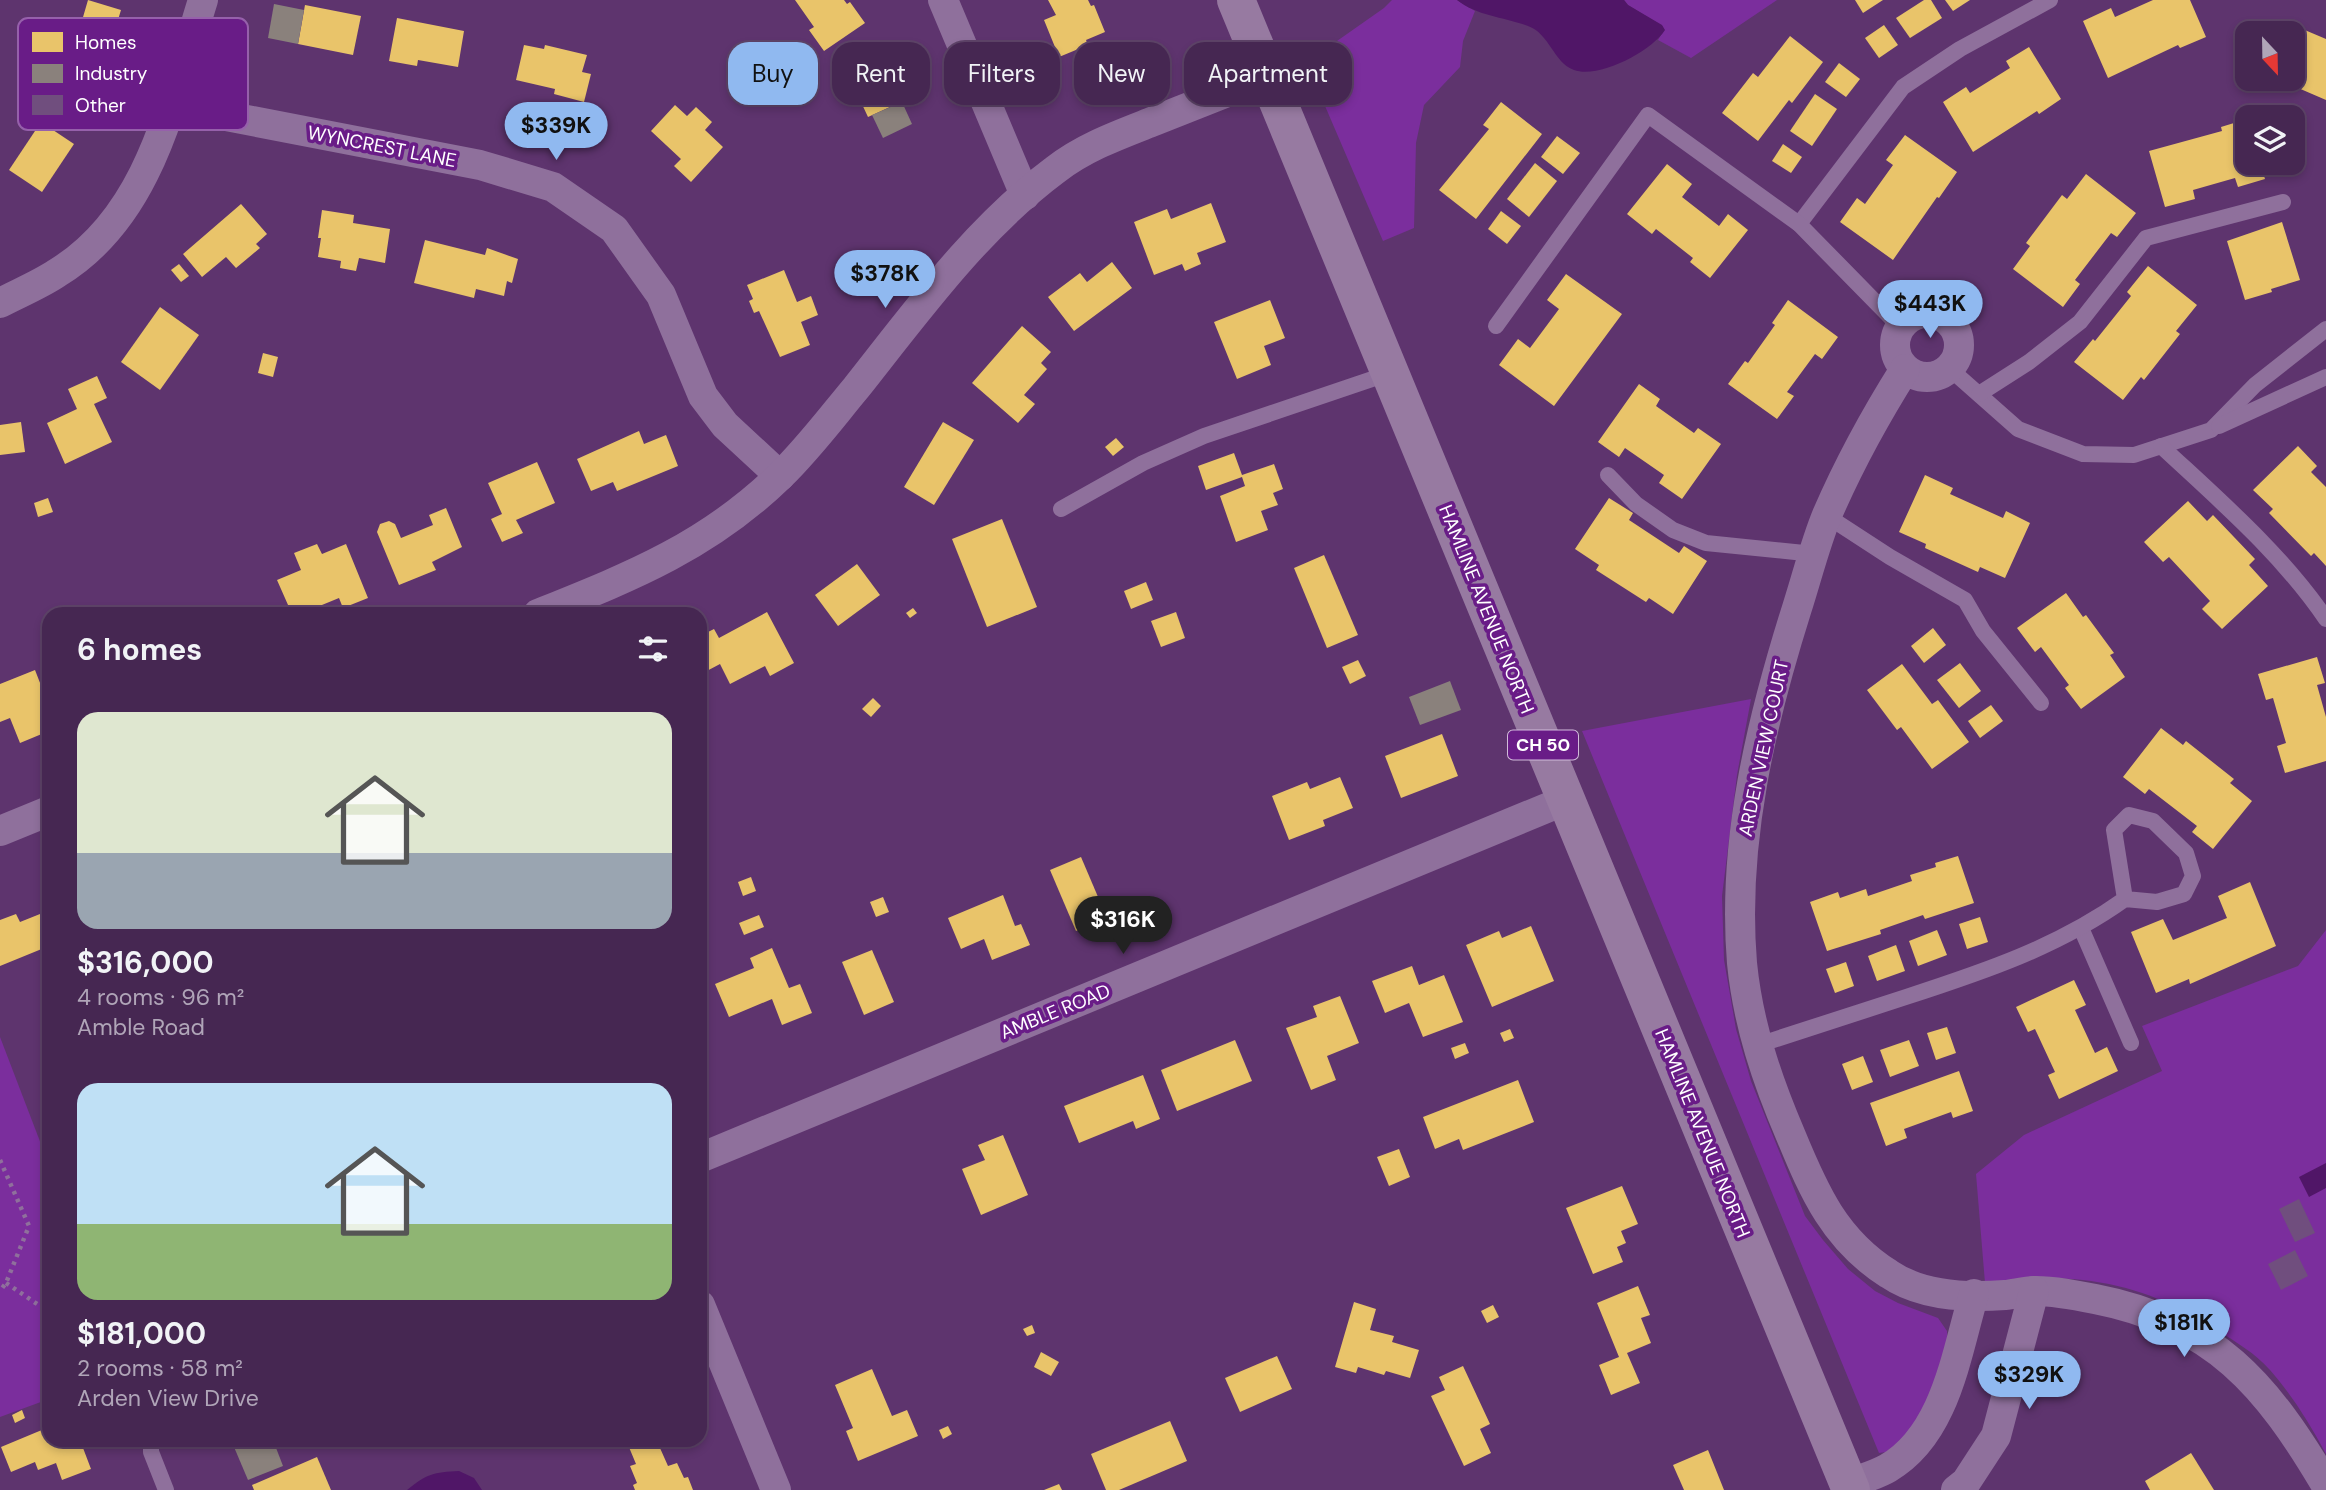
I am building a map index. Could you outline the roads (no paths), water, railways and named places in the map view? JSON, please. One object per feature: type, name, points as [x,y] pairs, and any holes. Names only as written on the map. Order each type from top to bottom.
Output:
[{"type":"main road","name":"HAMLINE AVENUE NORTH","points":[[1236,0],[1254,42]]},
{"type":"main road","name":"HAMLINE AVENUE NORTH","points":[[1280,105],[1850,1487]]},
{"type":"street","points":[[197,18],[203,0]]},
{"type":"street","points":[[943,0],[1025,195]]},
{"type":"street","points":[[555,607],[635,575],[697,542],[743,509],[780,476],[816,438],[976,241],[1025,195],[1056,169],[1105,140],[1194,105]]},
{"type":"street","name":"WYNCREST LANE","points":[[248,119],[480,164],[553,187],[614,229],[661,295],[702,396],[725,425],[780,476]]},
{"type":"street","points":[[0,303],[59,273],[94,244],[121,214],[146,173],[162,130]]},
{"type":"street","points":[[1931,313],[1942,317],[1952,325],[1957,335],[1959,347],[1956,358],[1949,368],[1939,374],[1927,377],[1915,375],[1905,369],[1897,356],[1895,342],[1900,327],[1919,314],[1931,313]]},
{"type":"street","name":"ARDEN VIEW COURT","points":[[1905,369],[1886,400],[1827,516],[1769,705],[1742,842],[1742,961],[1750,1016],[1772,1092],[1813,1188],[1832,1222],[1854,1246],[1889,1275],[1917,1288],[1950,1294],[1988,1295],[2034,1291],[2063,1293],[2112,1303],[2161,1318],[2203,1340],[2227,1357],[2258,1386],[2285,1418],[2326,1485]]},
{"type":"street","name":"AMBLE ROAD","points":[[707,1155],[1566,800]]},
{"type":"street","points":[[0,831],[42,814]]},
{"type":"street","points":[[1956,1490],[1966,1482],[1996,1436],[2034,1291]]},
{"type":"street","points":[[1850,1487],[1888,1468],[1919,1442],[1940,1409],[1988,1295]]},
{"type":"street","points":[[707,1322],[776,1490]]},
{"type":"lane","points":[[1799,224],[1903,87],[1960,49],[2050,0]]},
{"type":"lane","points":[[1496,326],[1648,115],[1799,224],[1900,327]]},
{"type":"lane","points":[[1979,394],[2029,362],[2080,322],[2146,238],[2283,202]]},
{"type":"lane","points":[[2211,430],[2255,385],[2326,329]]},
{"type":"lane","points":[[1949,368],[2018,429],[2083,454],[2134,455],[2211,430],[2326,377]]},
{"type":"lane","points":[[1061,509],[1143,463],[1204,436],[1390,373]]},
{"type":"lane","points":[[2161,446],[2228,508],[2303,586],[2326,619]]},
{"type":"lane","points":[[1608,475],[1636,504],[1673,530],[1706,543],[1814,554]]},
{"type":"lane","points":[[1827,516],[1890,557],[1965,600],[1983,631],[2041,702]]},
{"type":"lane","points":[[1758,1045],[1955,981],[2049,946],[2125,899],[2157,902],[2184,894],[2193,876],[2186,853],[2153,821],[2129,815],[2114,830],[2125,899]]},
{"type":"lane","points":[[2081,928],[2131,1043]]},
{"type":"lane","points":[[151,1447],[166,1490]]}]
